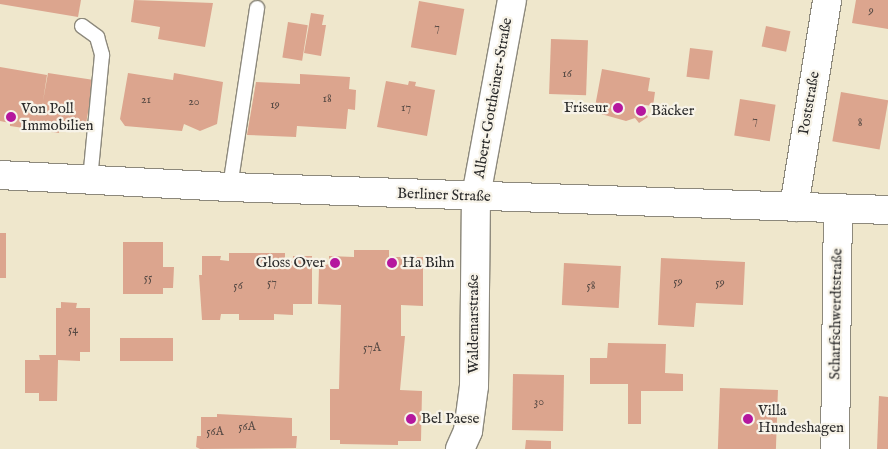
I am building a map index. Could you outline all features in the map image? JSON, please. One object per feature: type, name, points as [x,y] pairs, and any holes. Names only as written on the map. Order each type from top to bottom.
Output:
[{"type":"street","name":"Albert-Gottheiner-Straße","points":[[476,196],[512,0]]},
{"type":"street","name":"Poststraße","points":[[794,207],[827,0]]},
{"type":"street","name":"Berliner Straße","points":[[0,175],[230,187],[888,210]]},
{"type":"street","name":"Waldemarstraße","points":[[460,449],[468,431],[474,386],[476,196]]},
{"type":"street","name":"Scharfschwerdtstraße","points":[[834,449],[838,208]]},
{"type":"lane","points":[[230,187],[258,8]]},
{"type":"lane","points":[[82,26],[97,37],[102,55],[90,179]]},
{"type":"building","points":[[0,0],[81,0],[78,17],[0,4]]},
{"type":"building","points":[[134,0],[213,3],[205,47],[158,39],[160,27],[131,22]]},
{"type":"building","points":[[856,0],[888,0],[888,29],[852,23]]},
{"type":"building","points":[[419,1],[464,9],[456,55],[411,47]]},
{"type":"building","points":[[311,13],[324,15],[322,25],[326,25],[321,56],[304,53]]},
{"type":"building","points":[[288,22],[308,25],[302,61],[282,58]]},
{"type":"building","points":[[766,26],[790,31],[786,52],[762,47]]},
{"type":"building","points":[[551,39],[588,40],[586,95],[549,94]]},
{"type":"building","points":[[690,48],[713,51],[709,80],[686,77]]},
{"type":"building","points":[[0,67],[47,75],[43,101],[48,73],[94,80],[85,129],[60,125],[59,133],[10,126],[10,123],[0,121]]},
{"type":"building","points":[[602,69],[650,78],[648,91],[655,92],[653,106],[645,105],[644,111],[648,117],[639,123],[635,118],[626,121],[594,112]]},
{"type":"building","points":[[128,73],[173,80],[174,73],[223,82],[217,124],[200,131],[184,124],[182,131],[125,126],[120,119]]},
{"type":"building","points":[[300,74],[350,77],[349,89],[356,90],[355,110],[348,109],[346,129],[297,126],[296,137],[247,135],[256,82],[300,84]]},
{"type":"building","points":[[386,81],[408,85],[409,81],[416,82],[415,86],[435,90],[427,136],[377,127]]},
{"type":"building","points":[[841,92],[888,100],[880,150],[832,141]]},
{"type":"building","points":[[740,99],[776,105],[770,141],[734,136]]},
{"type":"building","points":[[0,233],[6,233],[6,278],[0,278]]},
{"type":"building","points":[[123,242],[163,242],[163,267],[174,267],[173,288],[163,288],[163,294],[123,294]]},
{"type":"building","points":[[354,250],[389,250],[389,257],[423,257],[423,306],[401,305],[401,336],[405,336],[400,390],[422,391],[421,441],[398,441],[398,445],[340,444],[340,440],[330,440],[330,389],[339,389],[341,305],[318,304],[319,267],[329,264],[329,256],[354,257]]},
{"type":"building","points":[[229,253],[285,253],[285,261],[293,261],[293,256],[312,256],[312,304],[293,304],[293,315],[274,314],[274,320],[239,320],[239,314],[221,314],[220,320],[202,320],[199,275],[202,275],[202,256],[221,256],[220,260],[229,261]]},
{"type":"building","points":[[661,258],[745,262],[743,305],[696,303],[694,327],[658,325]]},
{"type":"building","points":[[564,263],[621,266],[619,308],[562,305]]},
{"type":"building","points":[[61,302],[77,303],[76,308],[90,308],[90,352],[80,352],[80,361],[58,360],[57,401],[39,401],[39,393],[25,393],[25,360],[40,360],[39,355],[56,355],[56,308],[61,308]]},
{"type":"building","points":[[120,338],[173,338],[173,361],[120,361]]},
{"type":"building","points":[[608,343],[666,344],[665,373],[683,374],[683,391],[641,391],[641,424],[628,424],[628,384],[590,384],[590,358],[607,358]]},
{"type":"building","points":[[513,374],[564,375],[563,431],[512,430]]},
{"type":"building","name":"Villa Hundeshagen","points":[[720,388],[778,390],[776,449],[718,449]]},
{"type":"building","points":[[879,396],[888,397],[888,449],[877,449]]},
{"type":"building","points":[[217,414],[292,418],[292,436],[297,436],[296,448],[200,449],[196,447],[197,436],[201,436],[201,417],[217,417]]},
{"type":"building","points":[[526,440],[551,441],[551,449],[525,449]]},
{"type":"place","name":"Friseur","points":[[618,108]]},
{"type":"place","name":"Bäcker","points":[[641,111]]},
{"type":"place","name":"Von Poll Immobilien","points":[[11,117]]},
{"type":"place","name":"Gloss Over","points":[[335,263]]},
{"type":"place","name":"Ha Bihn","points":[[392,263]]},
{"type":"place","name":"Bel Paese","points":[[411,419]]},
{"type":"place","name":"Villa Hundeshagen","points":[[748,419]]}]
